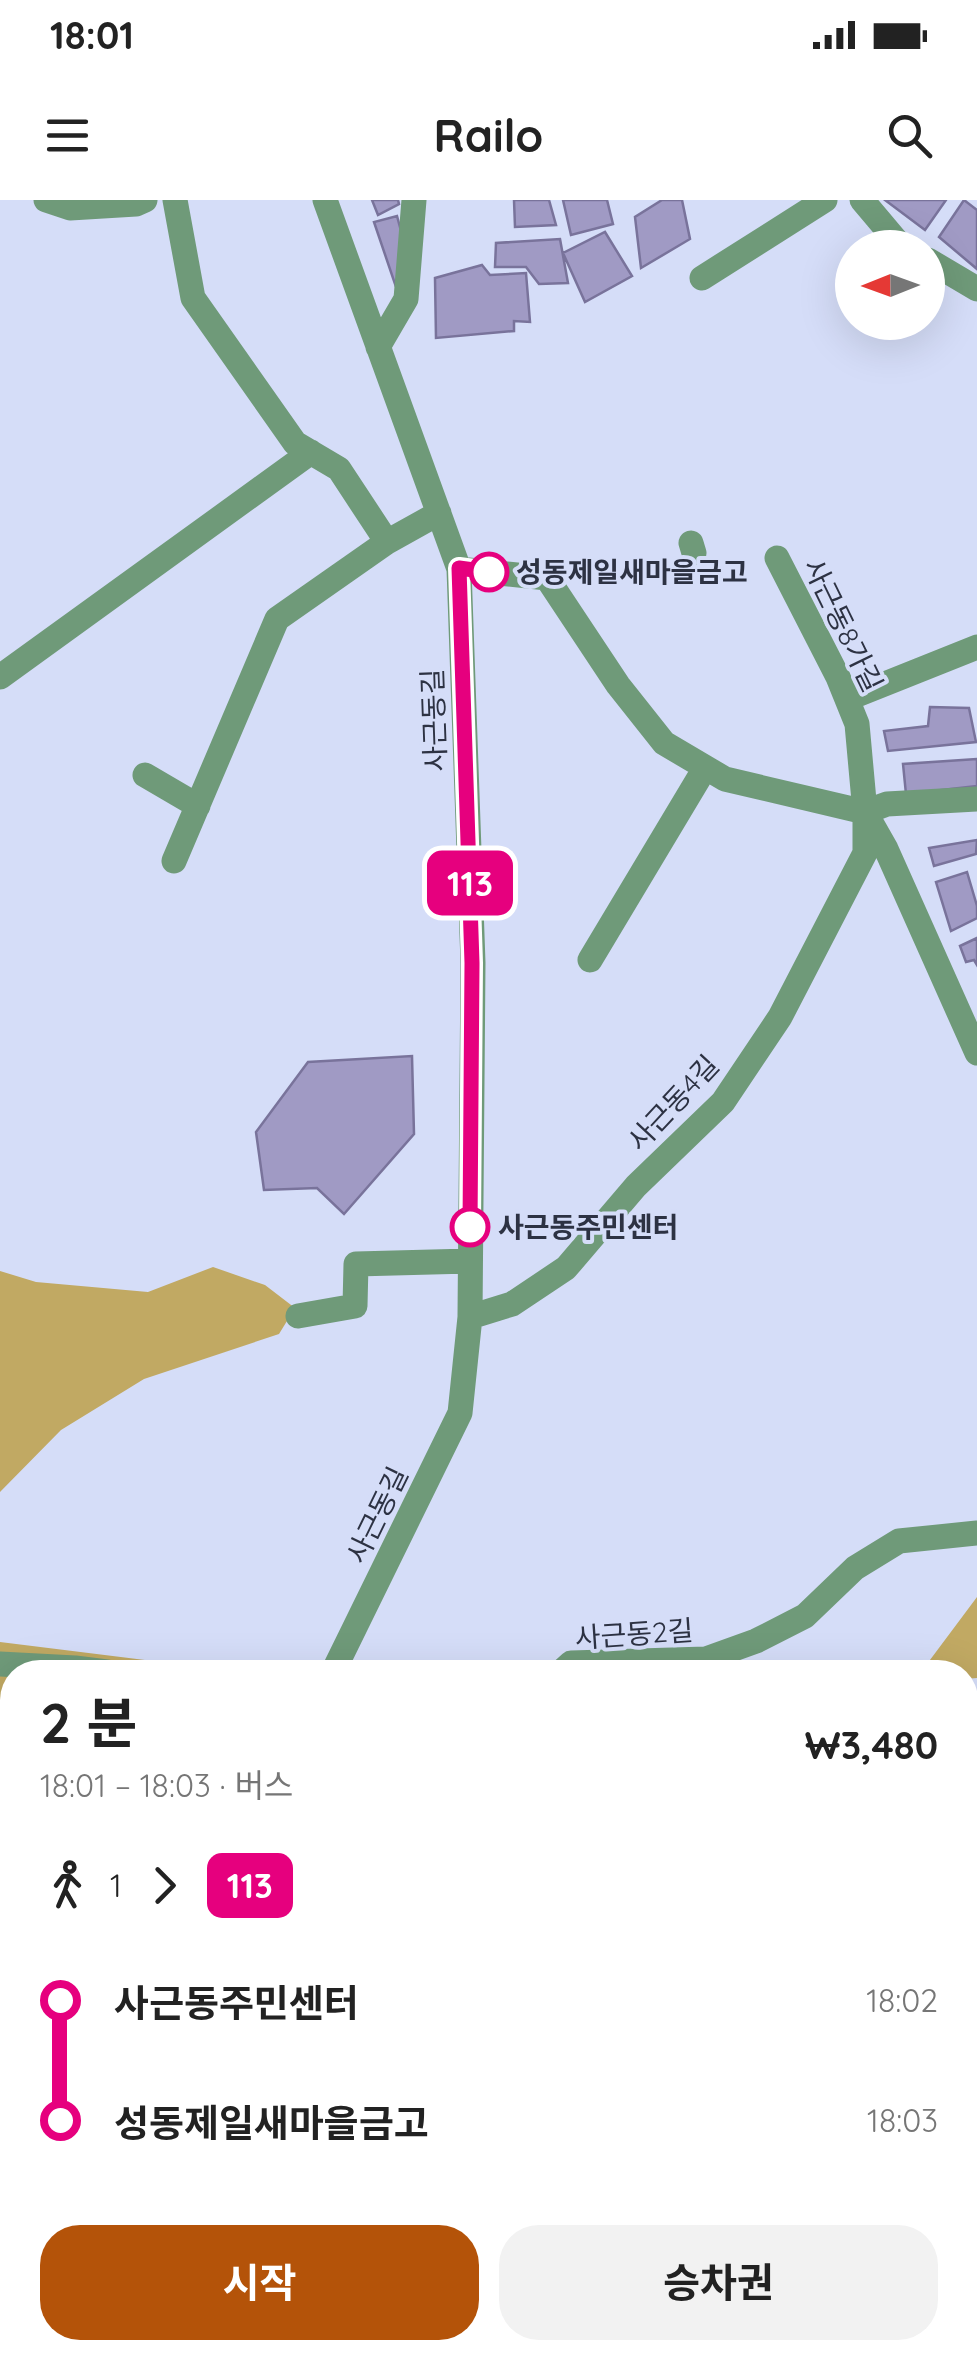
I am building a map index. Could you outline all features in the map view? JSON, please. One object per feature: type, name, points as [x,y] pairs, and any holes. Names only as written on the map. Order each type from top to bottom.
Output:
[{"type":"street","points":[[46,200],[70,208],[136,204],[145,200]]},
{"type":"street","points":[[175,200],[193,298],[296,443],[339,469],[388,542]]},
{"type":"street","name":"사근동길","points":[[324,200],[459,568],[472,963],[470,1316],[460,1414],[339,1660]]},
{"type":"street","points":[[378,348],[406,299],[414,200]]},
{"type":"street","points":[[702,278],[825,200]]},
{"type":"street","points":[[865,202],[888,230]]},
{"type":"street","points":[[945,270],[977,289]]},
{"type":"street","points":[[0,677],[311,452]]},
{"type":"street","points":[[174,862],[277,619],[388,542],[439,513]]},
{"type":"street","name":"사근동8가길","points":[[778,558],[857,724],[865,812],[886,849],[977,1053]]},
{"type":"street","points":[[459,568],[547,578],[618,685],[664,743],[724,780],[865,812],[887,804],[977,800]]},
{"type":"street","points":[[847,699],[977,647]]},
{"type":"street","points":[[590,960],[705,768]]},
{"type":"street","points":[[145,775],[198,806]]},
{"type":"street","name":"사근동4길","points":[[470,1316],[512,1304],[566,1268],[636,1186],[724,1102],[780,1017],[865,853],[865,812]]},
{"type":"street","points":[[298,1316],[355,1306],[356,1264],[470,1260]]},
{"type":"street","name":"사근동2길","points":[[672,1660],[706,1659],[756,1641],[805,1616],[856,1568],[898,1541],[977,1534]]},
{"type":"shaded area","points":[[213,1267],[265,1285],[295,1308],[279,1334],[144,1379],[61,1430],[0,1492],[0,1271],[36,1282],[148,1292]]},
{"type":"shaded area","points":[[977,1597],[977,1660],[930,1660]]},
{"type":"shaded area","points":[[0,1642],[145,1660],[0,1660]]},
{"type":"building","points":[[372,200],[398,200],[399,204],[378,215]]},
{"type":"building","points":[[514,200],[549,200],[556,225],[515,227]]},
{"type":"building","points":[[563,200],[607,200],[613,224],[571,235]]},
{"type":"building","points":[[662,200],[682,200],[690,239],[641,268],[635,217]]},
{"type":"building","points":[[885,200],[946,200],[925,230]]},
{"type":"building","points":[[964,200],[977,210],[977,269],[945,242],[944,230]]},
{"type":"building","points":[[397,216],[408,257],[395,284],[374,222]]},
{"type":"building","points":[[605,232],[632,276],[585,302],[563,253]]},
{"type":"building","points":[[560,239],[568,283],[539,284],[526,267],[495,267],[496,243]]},
{"type":"building","points":[[482,265],[490,275],[526,273],[530,322],[514,321],[514,331],[436,338],[435,278]]},
{"type":"building","points":[[930,707],[969,708],[976,742],[888,751],[884,731],[928,726]]},
{"type":"building","points":[[977,759],[977,786],[906,794],[903,764]]},
{"type":"building","points":[[977,840],[976,854],[934,866],[929,848]]},
{"type":"building","points":[[967,872],[977,918],[951,931],[936,882]]},
{"type":"building","points":[[977,938],[977,965],[974,960],[966,962],[960,946]]},
{"type":"building","points":[[412,1056],[414,1134],[344,1214],[317,1188],[264,1190],[256,1132],[308,1062]]},
{"type":"bus line","name":"113","points":[[470,1227],[472,963],[459,568],[489,572]]},
{"type":"place","name":"성동제일새마을금고","points":[[489,572]]},
{"type":"place","name":"사근동주민센터","points":[[470,1227]]}]
